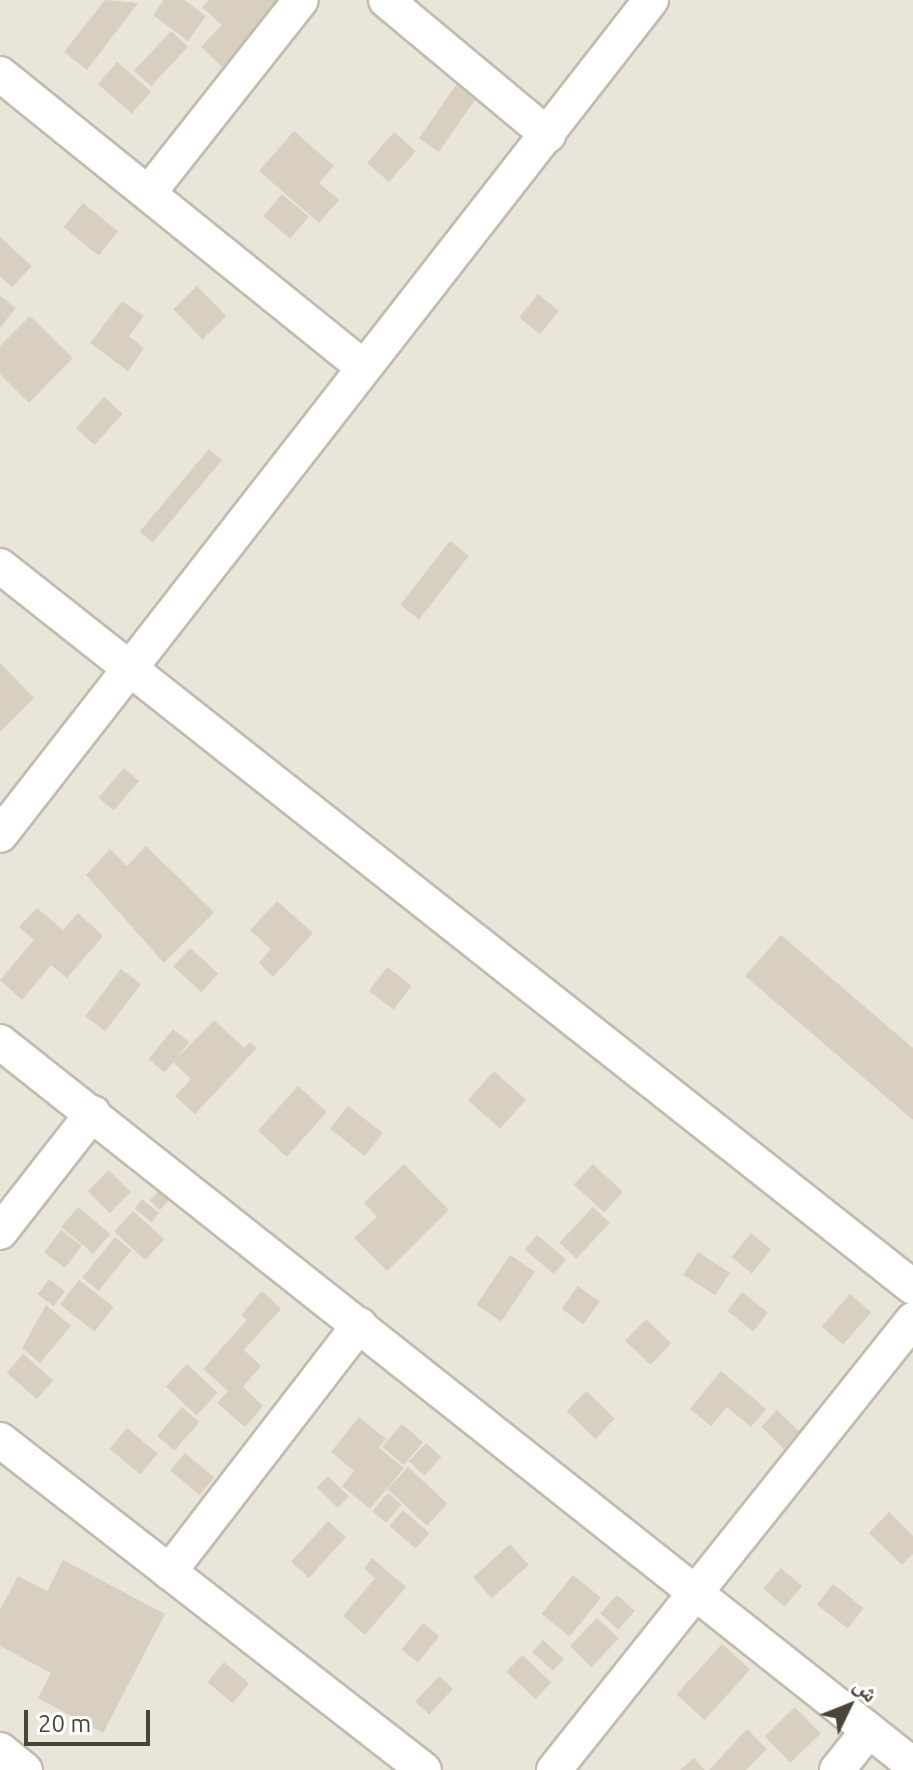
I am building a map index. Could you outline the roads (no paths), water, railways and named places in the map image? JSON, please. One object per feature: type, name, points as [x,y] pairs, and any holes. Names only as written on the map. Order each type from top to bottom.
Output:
[{"type":"street","points":[[150,191],[301,0]]},
{"type":"street","points":[[386,0],[548,135]]},
{"type":"street","points":[[0,835],[362,366],[548,135],[651,0]]},
{"type":"street","points":[[0,74],[150,191],[362,366]]},
{"type":"street","points":[[0,566],[126,669],[913,1287]]},
{"type":"street","points":[[0,1042],[913,1765]]},
{"type":"street","points":[[0,1232],[93,1113]]},
{"type":"street","points":[[554,1770],[693,1591],[913,1320]]},
{"type":"street","points":[[169,1572],[359,1325]]},
{"type":"street","points":[[0,1440],[424,1770]]},
{"type":"street","points":[[837,1770],[869,1730]]},
{"type":"street","points":[[0,1750],[25,1770]]}]
